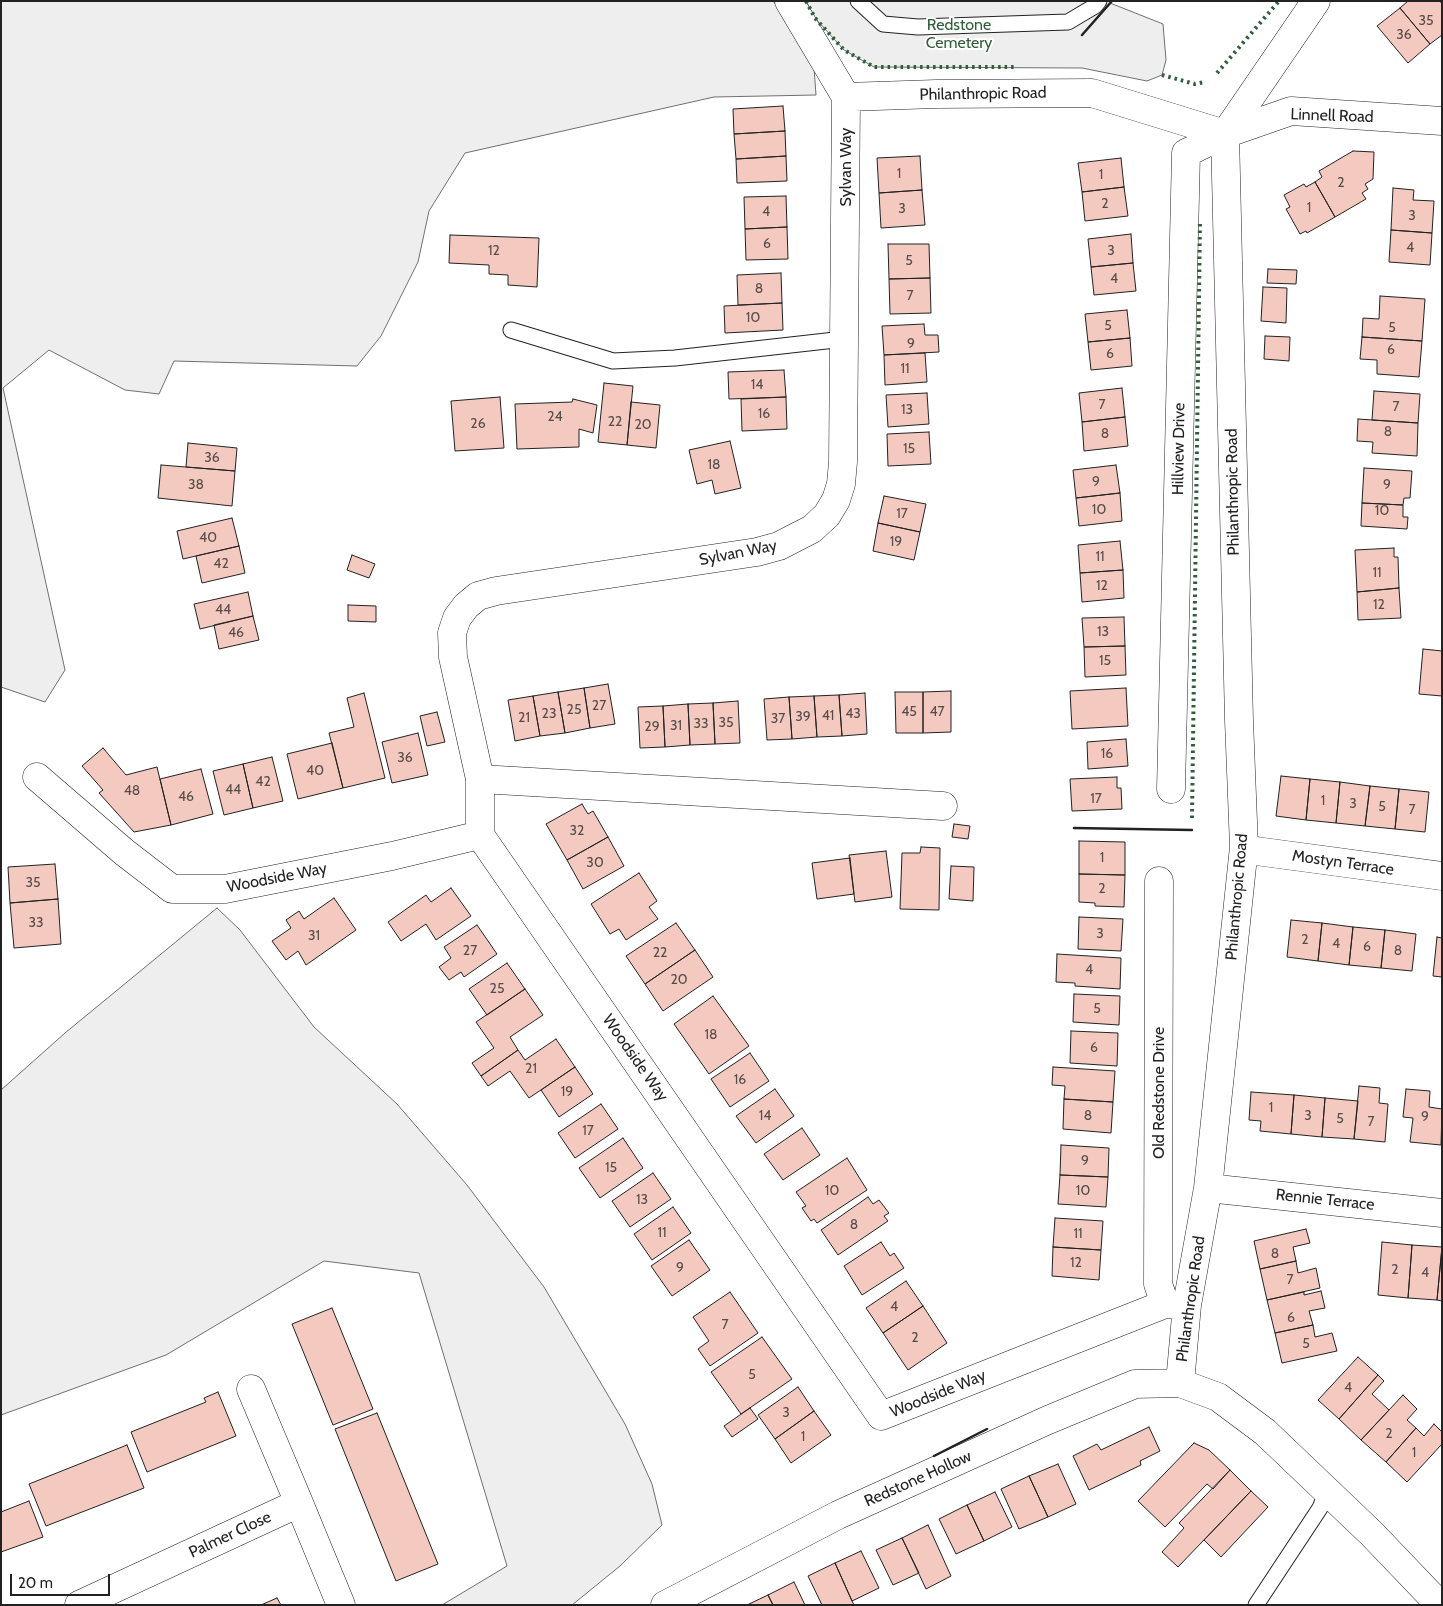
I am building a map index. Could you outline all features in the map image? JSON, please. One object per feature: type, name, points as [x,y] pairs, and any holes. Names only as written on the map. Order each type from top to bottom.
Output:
[{"type":"street","points":[[789,1],[846,98]]},
{"type":"street","points":[[1225,134],[1316,1]]},
{"type":"street","name":"Philanthropic Road","points":[[846,98],[936,94],[1092,93],[1225,134],[1239,720],[1244,847],[1208,1188],[1176,1304],[1180,1383],[1218,1396],[1265,1432],[1372,1534],[1440,1605]]},
{"type":"street","name":"Sylvan Way","points":[[480,835],[480,779],[453,656],[452,633],[457,618],[466,606],[478,596],[496,591],[757,552],[779,546],[812,529],[827,515],[836,500],[841,484],[843,462],[846,98]]},
{"type":"street","name":"Linnell Road","points":[[1225,134],[1291,111],[1442,121]]},
{"type":"street","name":"Hillview Drive","points":[[1171,789],[1186,153],[1225,134]]},
{"type":"street","name":"Woodside Way","points":[[37,777],[124,852],[172,889],[224,889],[392,856],[480,835],[881,1416],[1176,1304]]},
{"type":"street","points":[[480,779],[943,806]]},
{"type":"street","name":"Mostyn Terrace","points":[[1244,847],[1256,851],[1442,876]]},
{"type":"street","name":"Old Redstone Drive","points":[[1159,881],[1158,1284],[1176,1304]]},
{"type":"street","name":"Rennie Terrace","points":[[1208,1188],[1442,1213]]},
{"type":"street","name":"Redstone Hollow","points":[[665,1605],[838,1515],[1048,1420],[1136,1384],[1180,1383]]},
{"type":"street","points":[[251,1388],[341,1605]]},
{"type":"street","name":"Palmer Close","points":[[79,1605],[299,1503]]},
{"type":"lane","points":[[858,1],[883,24],[918,27],[1068,22],[1094,3]]},
{"type":"lane","points":[[511,330],[613,361],[674,358],[844,339]]},
{"type":"lane","points":[[1256,1605],[1320,1508],[1327,1490]]},
{"type":"green space","points":[[1,1],[773,1],[813,54],[816,95],[714,97],[465,153],[429,211],[418,262],[381,336],[357,366],[174,361],[159,394],[125,390],[49,350],[3,388],[65,670],[45,702],[1,687]]},
{"type":"green space","name":"Redstone Cemetery","points":[[806,1],[1112,1],[1110,3],[1163,24],[1166,60],[1162,75],[1147,81],[1082,68],[874,67],[844,50],[815,18]]},
{"type":"green space","points":[[217,908],[240,930],[314,1027],[397,1104],[467,1185],[544,1287],[625,1424],[652,1484],[662,1525],[620,1566],[572,1605],[442,1605],[507,1566],[419,1273],[324,1261],[166,1355],[1,1415],[1,1090],[65,1033]]},
{"type":"building","points":[[1408,1],[1440,1],[1442,4],[1442,35],[1430,44],[1400,8]]},
{"type":"building","points":[[1400,8],[1430,44],[1408,63],[1377,26]]},
{"type":"building","points":[[783,106],[785,131],[734,134],[733,109]]},
{"type":"building","points":[[785,131],[786,156],[736,159],[734,134]]},
{"type":"building","points":[[1353,151],[1374,152],[1373,179],[1365,184],[1368,189],[1362,193],[1366,199],[1335,217],[1315,182],[1322,177],[1319,171]]},
{"type":"building","points":[[786,156],[787,181],[737,183],[736,159]]},
{"type":"building","points":[[920,156],[922,190],[879,193],[877,158]]},
{"type":"building","points":[[1121,158],[1124,187],[1082,192],[1078,163]]},
{"type":"building","points":[[1315,182],[1335,217],[1307,233],[1306,231],[1300,234],[1286,209],[1290,207],[1284,195],[1304,184],[1306,187]]},
{"type":"building","points":[[1124,187],[1128,216],[1085,221],[1082,192]]},
{"type":"building","points":[[1393,188],[1414,190],[1413,200],[1434,201],[1432,233],[1391,230]]},
{"type":"building","points":[[922,190],[925,225],[881,228],[879,193]]},
{"type":"building","points":[[786,196],[787,227],[745,229],[744,197]]},
{"type":"building","points":[[787,227],[788,259],[746,260],[745,229]]},
{"type":"building","points":[[1391,230],[1432,233],[1430,265],[1389,262]]},
{"type":"building","points":[[1131,234],[1133,263],[1091,267],[1088,239]]},
{"type":"building","points":[[450,235],[539,238],[537,287],[508,285],[508,275],[489,274],[489,265],[449,263]]},
{"type":"building","points":[[888,244],[929,244],[930,278],[889,279]]},
{"type":"building","points":[[1133,263],[1136,291],[1094,295],[1091,267]]},
{"type":"building","points":[[1268,269],[1297,270],[1296,284],[1267,283]]},
{"type":"building","points":[[781,273],[782,303],[738,305],[737,275]]},
{"type":"building","points":[[930,278],[931,313],[890,314],[889,279]]},
{"type":"building","points":[[1263,287],[1287,288],[1286,323],[1261,321]]},
{"type":"building","points":[[1380,296],[1425,299],[1422,341],[1362,337],[1363,318],[1379,319]]},
{"type":"building","points":[[782,303],[783,330],[725,333],[724,306]]},
{"type":"building","points":[[1127,310],[1130,338],[1088,342],[1085,314]]},
{"type":"building","points":[[924,324],[925,335],[938,335],[939,352],[884,355],[882,326]]},
{"type":"building","points":[[1265,336],[1290,337],[1289,361],[1264,359]]},
{"type":"building","points":[[1362,337],[1422,341],[1419,377],[1377,374],[1377,360],[1360,359]]},
{"type":"building","points":[[1130,338],[1132,366],[1091,370],[1088,342]]},
{"type":"building","points":[[925,353],[927,382],[885,385],[884,355]]},
{"type":"building","points":[[784,370],[786,397],[729,399],[728,372]]},
{"type":"building","points":[[604,383],[633,386],[627,445],[598,442]]},
{"type":"building","points":[[1122,388],[1125,417],[1082,422],[1079,393]]},
{"type":"building","points":[[1374,391],[1420,394],[1418,423],[1372,420]]},
{"type":"building","points":[[927,393],[929,424],[888,427],[886,395]]},
{"type":"building","points":[[500,397],[504,448],[455,451],[451,401]]},
{"type":"building","points":[[786,397],[787,429],[742,431],[741,399]]},
{"type":"building","points":[[573,399],[597,405],[593,433],[579,429],[579,447],[517,449],[515,404],[572,402]]},
{"type":"building","points":[[631,402],[660,405],[656,448],[627,445]]},
{"type":"building","points":[[1125,417],[1128,446],[1084,451],[1082,422]]},
{"type":"building","points":[[1358,419],[1418,423],[1417,456],[1372,453],[1373,442],[1357,441]]},
{"type":"building","points":[[929,432],[931,464],[888,466],[887,434]]},
{"type":"building","points":[[730,441],[741,488],[715,494],[712,480],[697,484],[689,450]]},
{"type":"building","points":[[188,443],[237,448],[235,471],[186,467]]},
{"type":"building","points":[[161,465],[235,471],[232,506],[158,498]]},
{"type":"building","points":[[1116,465],[1120,493],[1076,498],[1073,470]]},
{"type":"building","points":[[1364,468],[1412,471],[1410,498],[1404,498],[1403,505],[1362,503]]},
{"type":"building","points":[[1120,493],[1122,521],[1079,526],[1076,498]]},
{"type":"building","points":[[884,496],[926,504],[920,532],[878,523]]},
{"type":"building","points":[[1362,503],[1403,505],[1403,517],[1408,517],[1407,529],[1361,526]]},
{"type":"building","points":[[232,518],[239,546],[183,559],[177,531]]},
{"type":"building","points":[[878,523],[920,532],[914,560],[873,551]]},
{"type":"building","points":[[1120,541],[1123,570],[1080,573],[1078,545]]},
{"type":"building","points":[[239,546],[245,573],[202,583],[196,556]]},
{"type":"building","points":[[1394,548],[1394,557],[1398,557],[1399,588],[1357,592],[1355,550]]},
{"type":"building","points":[[352,555],[375,564],[369,578],[347,570]]},
{"type":"building","points":[[1123,570],[1124,598],[1082,602],[1080,573]]},
{"type":"building","points":[[1399,588],[1401,618],[1358,620],[1357,592]]},
{"type":"building","points":[[248,592],[253,616],[200,629],[194,604]]},
{"type":"building","points":[[348,605],[376,606],[376,622],[348,621]]},
{"type":"building","points":[[253,616],[259,640],[219,649],[214,625]]},
{"type":"building","points":[[1124,617],[1125,646],[1084,647],[1082,618]]},
{"type":"building","points":[[1125,646],[1126,675],[1085,677],[1084,647]]},
{"type":"building","points":[[1423,649],[1442,651],[1442,696],[1419,694]]},
{"type":"building","points":[[608,684],[615,724],[590,728],[584,688]]},
{"type":"building","points":[[584,688],[590,728],[565,733],[558,692]]},
{"type":"building","points":[[1126,688],[1128,726],[1072,729],[1070,691]]},
{"type":"building","points":[[951,691],[951,732],[923,733],[923,692]]},
{"type":"building","points":[[558,692],[565,733],[540,736],[533,696]]},
{"type":"building","points":[[895,692],[923,692],[923,733],[896,733]]},
{"type":"building","points":[[364,693],[385,778],[343,788],[329,733],[354,727],[347,698]]},
{"type":"building","points":[[865,693],[867,734],[842,736],[839,695]]},
{"type":"building","points":[[839,695],[842,736],[817,737],[814,696]]},
{"type":"building","points":[[533,696],[540,736],[515,741],[508,700]]},
{"type":"building","points":[[814,696],[817,737],[792,739],[789,697]]},
{"type":"building","points":[[789,697],[792,739],[767,740],[764,699]]},
{"type":"building","points":[[738,701],[740,743],[715,744],[713,703]]},
{"type":"building","points":[[713,703],[715,744],[690,745],[688,704]]},
{"type":"building","points":[[688,704],[690,745],[665,747],[663,706]]},
{"type":"building","points":[[663,706],[665,747],[640,748],[638,707]]},
{"type":"building","points":[[437,712],[445,742],[427,746],[420,716]]},
{"type":"building","points":[[418,733],[428,775],[392,783],[382,742]]},
{"type":"building","points":[[1126,739],[1128,766],[1088,769],[1087,742]]},
{"type":"building","points":[[332,743],[343,788],[298,799],[287,754]]},
{"type":"building","points":[[103,748],[126,775],[157,767],[171,825],[134,832],[99,793],[103,790],[82,766]]},
{"type":"building","points":[[272,757],[283,801],[253,808],[243,764]]},
{"type":"building","points":[[243,764],[253,808],[224,815],[213,771]]},
{"type":"building","points":[[201,769],[213,814],[171,825],[160,779]]},
{"type":"building","points":[[1281,776],[1310,779],[1306,820],[1276,816]]},
{"type":"building","points":[[1117,777],[1117,788],[1121,788],[1122,809],[1072,811],[1070,779]]},
{"type":"building","points":[[1310,779],[1340,782],[1336,823],[1306,820]]},
{"type":"building","points":[[1340,782],[1370,786],[1365,826],[1336,823]]},
{"type":"building","points":[[1370,786],[1399,789],[1395,829],[1365,826]]},
{"type":"building","points":[[1399,789],[1429,792],[1425,832],[1395,829]]},
{"type":"building","points":[[582,804],[588,814],[593,811],[608,837],[567,860],[546,824]]},
{"type":"building","points":[[954,824],[970,826],[968,839],[952,837]]},
{"type":"building","points":[[608,837],[624,866],[583,889],[567,860]]},
{"type":"building","points":[[1079,841],[1125,842],[1125,875],[1079,874]]},
{"type":"building","points":[[921,847],[940,848],[939,910],[900,909],[902,853],[920,853]]},
{"type":"building","points":[[886,851],[892,897],[855,902],[849,855]]},
{"type":"building","points":[[850,858],[854,894],[817,899],[812,863]]},
{"type":"building","points":[[55,864],[58,899],[10,903],[8,867]]},
{"type":"building","points":[[951,866],[974,867],[973,901],[949,899]]},
{"type":"building","points":[[639,873],[657,901],[649,907],[658,919],[626,940],[619,929],[610,934],[591,904]]},
{"type":"building","points":[[1079,874],[1125,875],[1124,907],[1095,906],[1095,903],[1079,902]]},
{"type":"building","points":[[451,888],[471,916],[436,940],[426,924],[401,941],[388,922],[426,895],[431,902]]},
{"type":"building","points":[[334,898],[356,930],[306,965],[298,951],[286,960],[272,941],[291,928],[286,920],[299,911],[304,919]]},
{"type":"building","points":[[58,899],[61,944],[14,948],[10,903]]},
{"type":"building","points":[[1079,917],[1123,919],[1121,951],[1078,949]]},
{"type":"building","points":[[1291,920],[1322,923],[1318,961],[1287,957]]},
{"type":"building","points":[[676,923],[695,950],[645,984],[626,956]]},
{"type":"building","points":[[1322,923],[1353,927],[1349,965],[1318,961]]},
{"type":"building","points":[[477,925],[497,954],[464,977],[461,972],[449,980],[439,967],[451,958],[444,947]]},
{"type":"building","points":[[1353,927],[1385,930],[1381,968],[1349,965]]},
{"type":"building","points":[[1385,930],[1416,934],[1412,971],[1381,968]]},
{"type":"building","points":[[1437,937],[1442,938],[1442,977],[1433,976]]},
{"type":"building","points":[[695,950],[713,977],[663,1011],[645,984]]},
{"type":"building","points":[[1057,954],[1121,958],[1120,989],[1075,986],[1075,983],[1056,982]]},
{"type":"building","points":[[507,963],[525,989],[487,1015],[469,989]]},
{"type":"building","points":[[525,989],[543,1015],[510,1037],[518,1050],[481,1076],[472,1063],[494,1048],[476,1022]]},
{"type":"building","points":[[1074,994],[1120,996],[1119,1025],[1073,1022]]},
{"type":"building","points":[[713,996],[749,1046],[709,1074],[674,1024]]},
{"type":"building","points":[[1071,1031],[1118,1033],[1117,1066],[1070,1063]]},
{"type":"building","points":[[556,1039],[575,1067],[529,1098],[510,1071],[488,1086],[481,1076],[518,1050],[525,1060]]},
{"type":"building","points":[[750,1053],[769,1081],[730,1107],[711,1079]]},
{"type":"building","points":[[575,1067],[593,1094],[559,1117],[541,1090]]},
{"type":"building","points":[[1053,1067],[1115,1071],[1113,1102],[1064,1099],[1065,1086],[1052,1085]]},
{"type":"building","points":[[1359,1086],[1380,1088],[1379,1103],[1388,1104],[1385,1142],[1354,1139]]},
{"type":"building","points":[[775,1089],[794,1116],[756,1143],[736,1116]]},
{"type":"building","points":[[1406,1089],[1430,1091],[1429,1107],[1442,1109],[1441,1145],[1410,1142],[1413,1118],[1403,1117]]},
{"type":"building","points":[[1251,1092],[1294,1095],[1291,1134],[1260,1131],[1261,1121],[1249,1120]]},
{"type":"building","points":[[1294,1095],[1325,1098],[1322,1137],[1291,1134]]},
{"type":"building","points":[[1325,1098],[1358,1101],[1354,1139],[1322,1137]]},
{"type":"building","points":[[1064,1099],[1113,1102],[1111,1133],[1063,1129]]},
{"type":"building","points":[[601,1104],[618,1129],[575,1158],[558,1133]]},
{"type":"building","points":[[802,1128],[820,1155],[783,1180],[764,1154]]},
{"type":"building","points":[[623,1138],[643,1168],[600,1198],[579,1168]]},
{"type":"building","points":[[1061,1145],[1109,1148],[1108,1177],[1060,1175]]},
{"type":"building","points":[[847,1158],[867,1190],[817,1223],[814,1219],[811,1221],[802,1208],[806,1206],[796,1192]]},
{"type":"building","points":[[653,1173],[671,1199],[630,1227],[612,1201]]},
{"type":"building","points":[[1060,1175],[1108,1177],[1106,1207],[1058,1204]]},
{"type":"building","points":[[868,1197],[873,1204],[879,1200],[889,1213],[884,1216],[888,1221],[838,1255],[821,1230]]},
{"type":"building","points":[[673,1207],[691,1233],[652,1260],[634,1234]]},
{"type":"building","points":[[1055,1218],[1103,1221],[1101,1250],[1053,1247]]},
{"type":"building","points":[[1306,1229],[1310,1243],[1293,1247],[1296,1261],[1260,1269],[1254,1241]]},
{"type":"building","points":[[689,1240],[710,1270],[672,1296],[651,1266]]},
{"type":"building","points":[[881,1242],[890,1256],[894,1253],[904,1268],[862,1295],[844,1266]]},
{"type":"building","points":[[1382,1242],[1412,1245],[1408,1298],[1378,1295]]},
{"type":"building","points":[[1412,1245],[1442,1247],[1437,1300],[1408,1298]]},
{"type":"building","points":[[1053,1247],[1101,1250],[1099,1280],[1052,1276]]},
{"type":"building","points":[[1442,1247],[1442,1301],[1437,1300]]},
{"type":"building","points":[[1296,1261],[1298,1273],[1316,1268],[1320,1288],[1267,1300],[1260,1269]]},
{"type":"building","points":[[906,1281],[923,1306],[883,1333],[866,1308]]},
{"type":"building","points":[[1321,1291],[1325,1308],[1309,1311],[1313,1325],[1275,1333],[1267,1300],[1304,1292],[1304,1295]]},
{"type":"building","points":[[730,1292],[758,1333],[710,1366],[698,1349],[709,1341],[693,1317]]},
{"type":"building","points":[[923,1306],[947,1343],[908,1370],[883,1333]]},
{"type":"building","points":[[332,1308],[373,1409],[333,1425],[292,1324]]},
{"type":"building","points":[[1313,1325],[1315,1337],[1332,1333],[1337,1351],[1282,1363],[1275,1333]]},
{"type":"building","points":[[762,1337],[792,1379],[741,1414],[711,1372]]},
{"type":"building","points":[[1358,1357],[1378,1375],[1339,1419],[1318,1400]]},
{"type":"building","points":[[1378,1375],[1384,1381],[1372,1394],[1389,1410],[1361,1440],[1339,1419]]},
{"type":"building","points":[[798,1387],[814,1411],[775,1439],[758,1415]]},
{"type":"building","points":[[218,1392],[236,1436],[147,1472],[131,1432],[206,1402],[204,1398]]},
{"type":"building","points":[[1403,1395],[1417,1409],[1407,1420],[1416,1428],[1386,1462],[1361,1440]]},
{"type":"building","points":[[750,1408],[758,1419],[732,1437],[724,1426]]},
{"type":"building","points":[[814,1411],[831,1435],[791,1463],[775,1439]]},
{"type":"building","points":[[377,1413],[438,1564],[396,1581],[335,1429]]},
{"type":"building","points":[[1434,1424],[1442,1432],[1442,1444],[1407,1482],[1386,1462],[1416,1428],[1424,1436]]},
{"type":"building","points":[[1149,1427],[1160,1451],[1140,1461],[1141,1465],[1089,1490],[1073,1456],[1097,1444],[1101,1450]]},
{"type":"building","points":[[1194,1443],[1209,1450],[1230,1470],[1213,1489],[1207,1484],[1165,1527],[1138,1501]]},
{"type":"building","points":[[127,1445],[144,1488],[46,1526],[29,1484]]},
{"type":"building","points":[[1058,1464],[1076,1504],[1048,1517],[1029,1476]]},
{"type":"building","points":[[1230,1470],[1251,1491],[1178,1567],[1162,1552],[1184,1528],[1179,1523]]},
{"type":"building","points":[[1029,1476],[1048,1517],[1019,1529],[1001,1489]]},
{"type":"building","points":[[1251,1491],[1268,1507],[1221,1557],[1204,1540]]},
{"type":"building","points":[[995,1492],[1012,1527],[984,1541],[967,1505]]},
{"type":"building","points":[[29,1501],[43,1537],[1,1552],[1,1512]]},
{"type":"building","points":[[967,1505],[984,1541],[956,1554],[939,1519]]},
{"type":"building","points":[[928,1525],[951,1576],[926,1589],[902,1538]]},
{"type":"building","points":[[902,1538],[919,1573],[893,1585],[876,1550]]},
{"type":"building","points":[[861,1551],[879,1588],[852,1601],[835,1563]]},
{"type":"building","points":[[835,1563],[854,1605],[822,1605],[808,1576]]},
{"type":"building","points":[[794,1582],[805,1605],[773,1605],[768,1595]]},
{"type":"building","points":[[768,1595],[773,1605],[747,1605]]},
{"type":"building","points":[[277,1598],[281,1605],[261,1605]]},
{"type":"hedge","points":[[806,1],[815,18],[844,50],[874,67],[1016,67]]},
{"type":"hedge","points":[[1217,73],[1279,1]]},
{"type":"hedge","points":[[1162,75],[1195,84],[1205,82]]},
{"type":"hedge","points":[[1192,818],[1200,220]]},
{"type":"wall","points":[[1082,35],[1112,1]]},
{"type":"wall","points":[[1074,828],[1192,830]]},
{"type":"wall","points":[[934,1456],[987,1429]]}]
